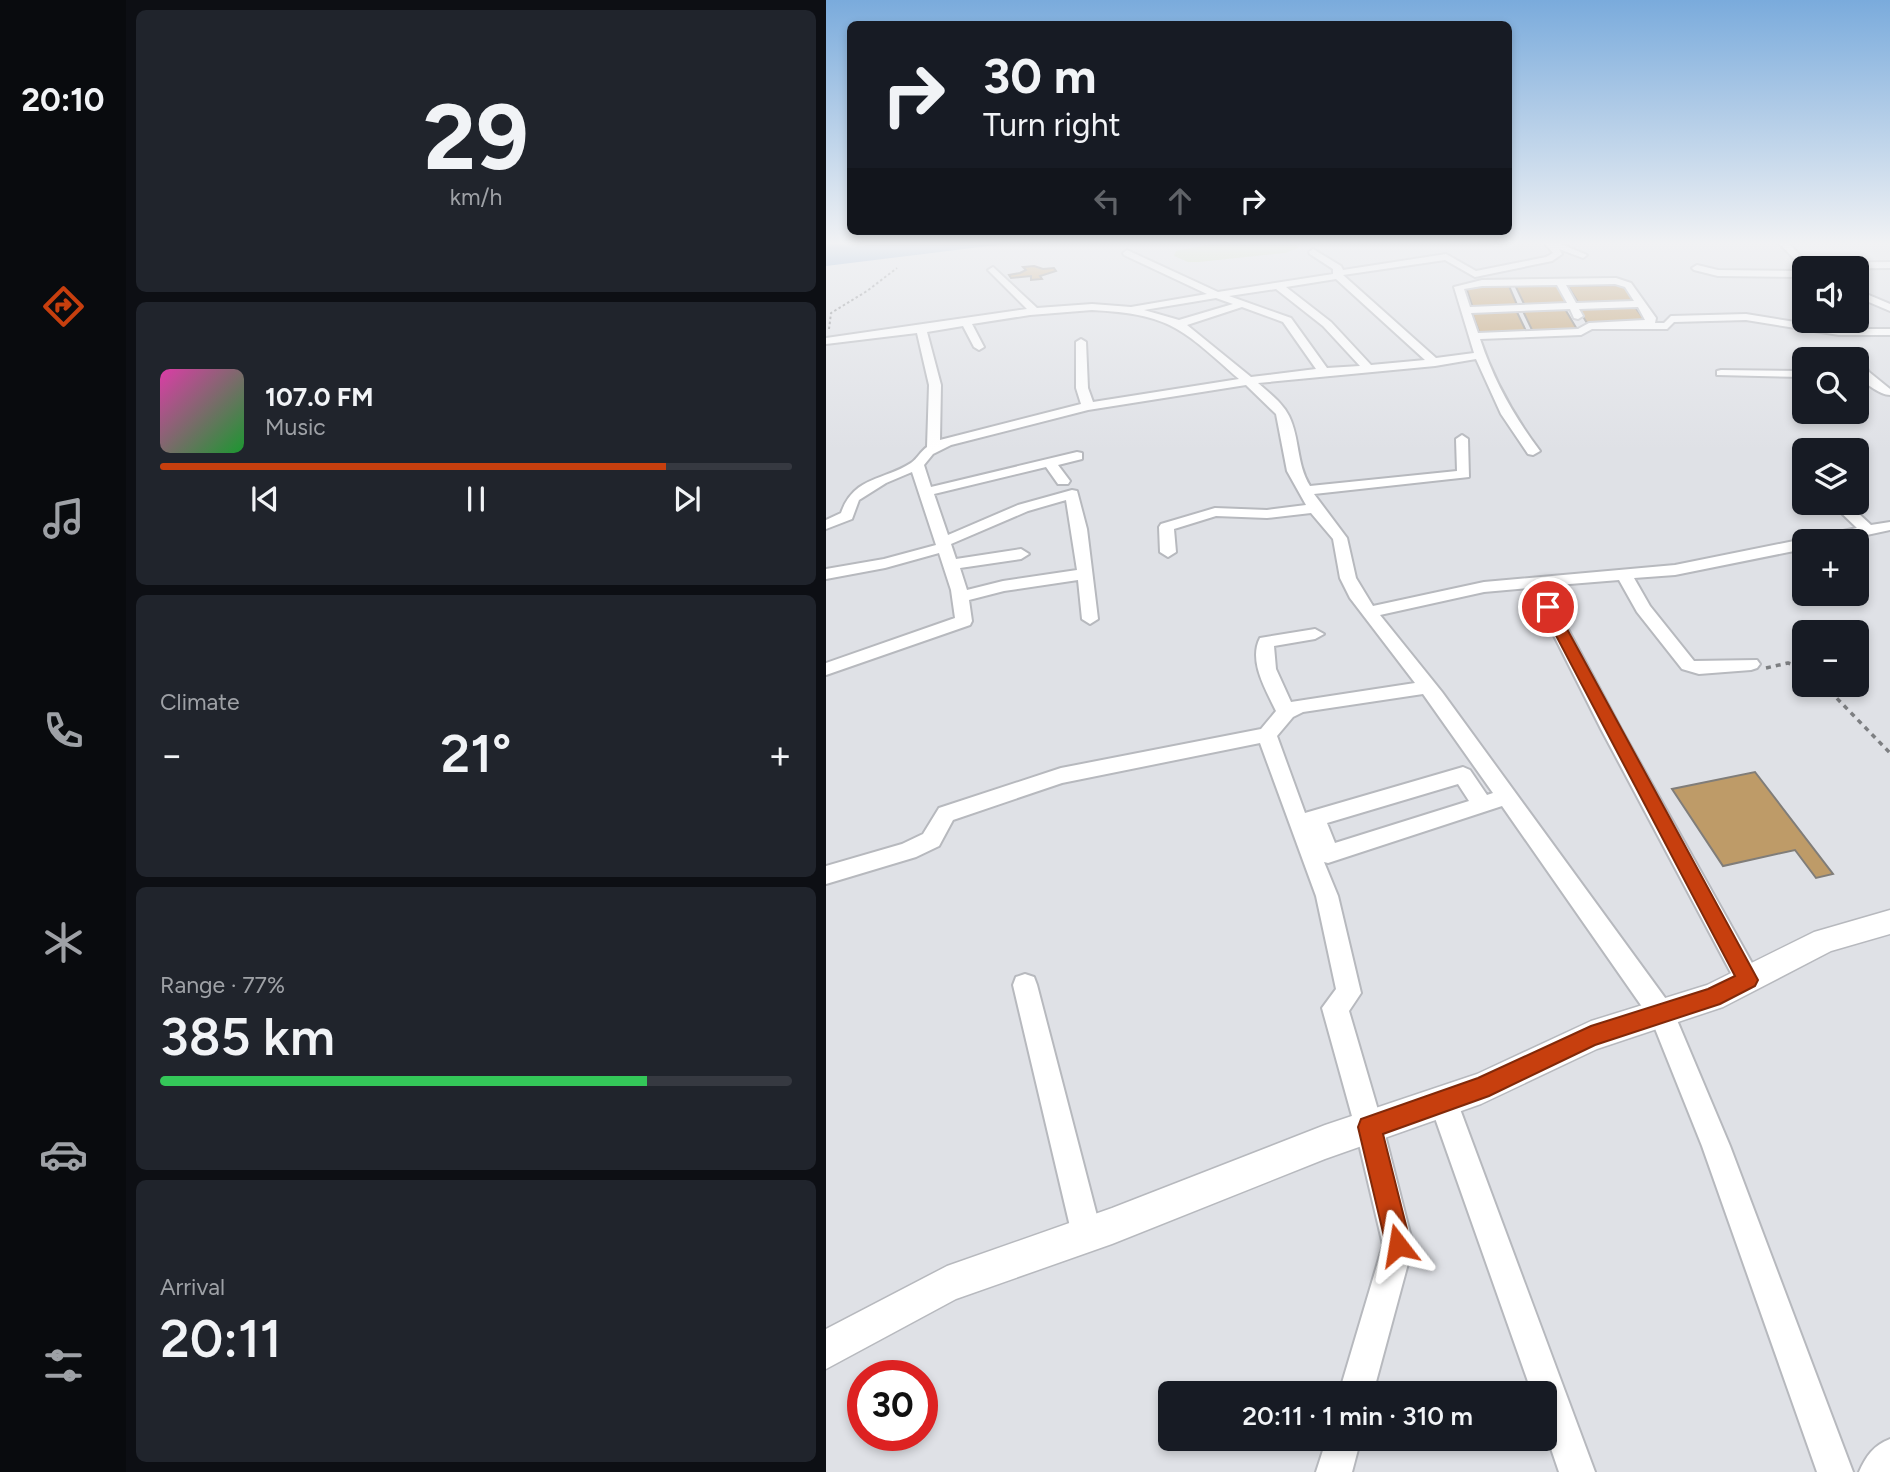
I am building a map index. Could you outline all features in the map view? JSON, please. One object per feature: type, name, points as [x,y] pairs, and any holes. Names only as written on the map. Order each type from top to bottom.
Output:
[{"type":"street","points":[[828,340],[1024,313]]},
{"type":"street","points":[[1137,313],[1178,324],[1196,336],[1276,405],[1286,424],[1294,471],[1315,508],[1340,538],[1348,578],[1358,598],[1428,687],[1662,1014],[1716,1146],[1835,1472]]},
{"type":"street","points":[[1178,324],[1216,313]]},
{"type":"street","points":[[1267,313],[1287,320],[1323,372]]},
{"type":"street","points":[[1313,313],[1327,324],[1369,369]]},
{"type":"street","points":[[1381,313],[1435,363]]},
{"type":"street","points":[[1466,313],[1480,355],[1502,402],[1533,451]]},
{"type":"street","points":[[1480,313],[1581,331],[1584,328],[1650,322],[1647,313]]},
{"type":"street","points":[[1522,313],[1526,321]]},
{"type":"street","points":[[1473,337],[1552,313]]},
{"type":"street","points":[[1576,313],[1584,328]]},
{"type":"street","points":[[1473,337],[1539,337],[1575,334],[1609,326],[1667,326],[1671,319],[1733,316],[1845,347]]},
{"type":"street","points":[[967,322],[979,347]]},
{"type":"street","points":[[921,329],[935,385],[933,448]]},
{"type":"street","points":[[1852,347],[1890,332]]},
{"type":"street","points":[[1081,342],[1082,388],[1088,406]]},
{"type":"street","points":[[826,525],[847,516],[853,498],[881,480],[917,465],[933,448],[946,442],[1088,406],[1248,381],[1435,363],[1480,355]]},
{"type":"street","points":[[1721,373],[1792,373]]},
{"type":"street","points":[[1869,380],[1886,392]]},
{"type":"street","points":[[1305,491],[1464,474],[1462,439]]},
{"type":"street","points":[[926,492],[1077,456]]},
{"type":"street","points":[[1050,463],[1063,481]]},
{"type":"street","points":[[826,669],[964,621],[961,597],[917,465]]},
{"type":"street","points":[[826,574],[886,563],[944,544],[1023,508],[1072,494],[1080,529],[1090,619]]},
{"type":"street","points":[[1168,552],[1166,527],[1198,516],[1215,512],[1287,513],[1315,508]]},
{"type":"street","points":[[1851,515],[1866,529],[1890,526]]},
{"type":"street","points":[[1370,612],[1484,587],[1675,570],[1792,546]]},
{"type":"street","points":[[951,565],[1021,554]]},
{"type":"street","points":[[961,597],[1003,586],[1085,574]]},
{"type":"street","points":[[1624,575],[1643,608],[1688,665],[1699,668],[1751,664]]},
{"type":"street","points":[[1535,582],[1611,729],[1748,980]]},
{"type":"street","points":[[1286,712],[1267,668],[1264,646],[1266,642],[1315,634]]},
{"type":"street","points":[[826,875],[908,851],[931,841],[946,814],[1061,776],[1267,735],[1286,712],[1299,706],[1428,687]]},
{"type":"street","points":[[1267,735],[1308,821],[1328,853],[1507,796]]},
{"type":"street","points":[[1308,821],[1463,775],[1482,805]]},
{"type":"street","points":[[1308,821],[1349,993],[1335,1008],[1369,1127],[1398,1245],[1359,1381]]},
{"type":"street","points":[[826,1350],[947,1283],[1087,1235],[1369,1127],[1481,1088],[1591,1036],[1713,997],[1824,941],[1890,922]]},
{"type":"street","points":[[1026,985],[1087,1235]]},
{"type":"street","points":[[1443,1101],[1577,1472]]},
{"type":"street","points":[[1334,1472],[1340,1451]]},
{"type":"street","points":[[1878,1472],[1890,1456]]},
{"type":"path","points":[[828,340],[832,313]]},
{"type":"path","points":[[1751,664],[1766,668],[1792,664]]},
{"type":"path","points":[[1838,697],[1861,727],[1890,754]]},
{"type":"building","points":[[1472,313],[1517,313],[1527,333],[1480,334]]},
{"type":"building","points":[[1524,313],[1567,313],[1578,331],[1533,332]]},
{"type":"building","points":[[1581,313],[1639,313],[1646,322],[1587,323]]},
{"type":"building","points":[[1755,772],[1833,874],[1816,878],[1795,850],[1723,866],[1672,789]]},
{"type":"route","points":[[1398,1245],[1369,1127],[1481,1088],[1591,1036],[1713,997],[1748,980],[1611,729],[1548,607]]}]
